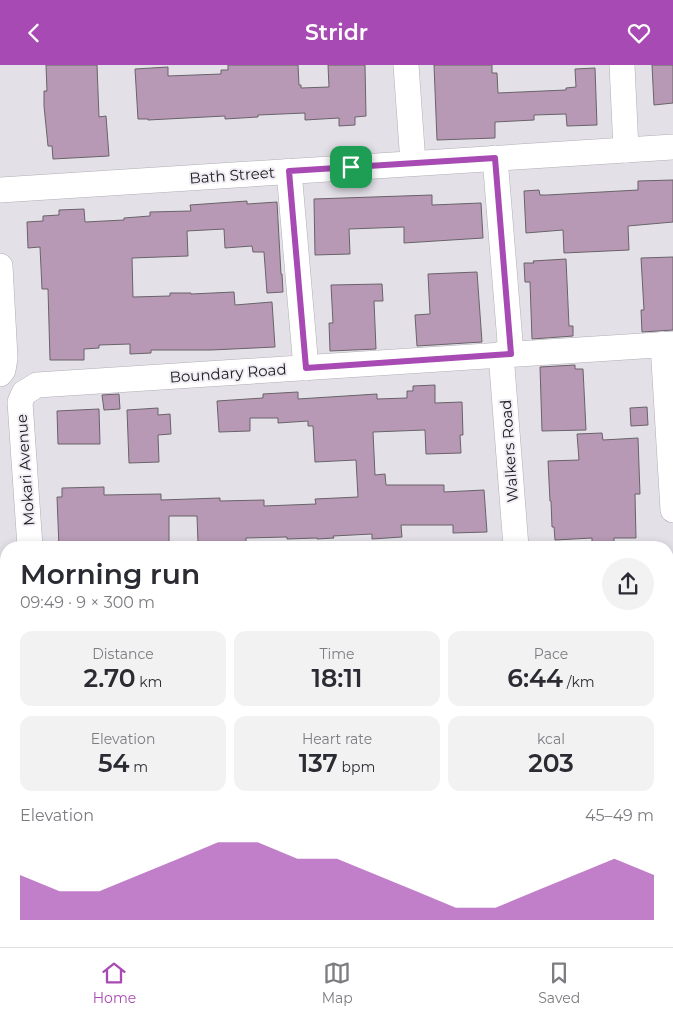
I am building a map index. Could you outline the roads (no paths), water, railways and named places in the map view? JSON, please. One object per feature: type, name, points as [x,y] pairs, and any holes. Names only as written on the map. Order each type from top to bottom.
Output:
[{"type":"street","points":[[406,65],[413,163]]},
{"type":"street","points":[[622,65],[626,150]]},
{"type":"street","name":"Bath Street","points":[[0,190],[673,147]]},
{"type":"street","name":"Walkers Road","points":[[495,158],[516,541]]},
{"type":"street","points":[[289,171],[306,368]]},
{"type":"street","points":[[0,266],[5,358],[3,370],[0,374]]},
{"type":"street","points":[[668,344],[673,510]]},
{"type":"street","name":"Boundary Road","points":[[24,393],[37,385],[668,344]]},
{"type":"street","name":"Mokari Avenue","points":[[24,393],[20,402],[30,541]]}]
